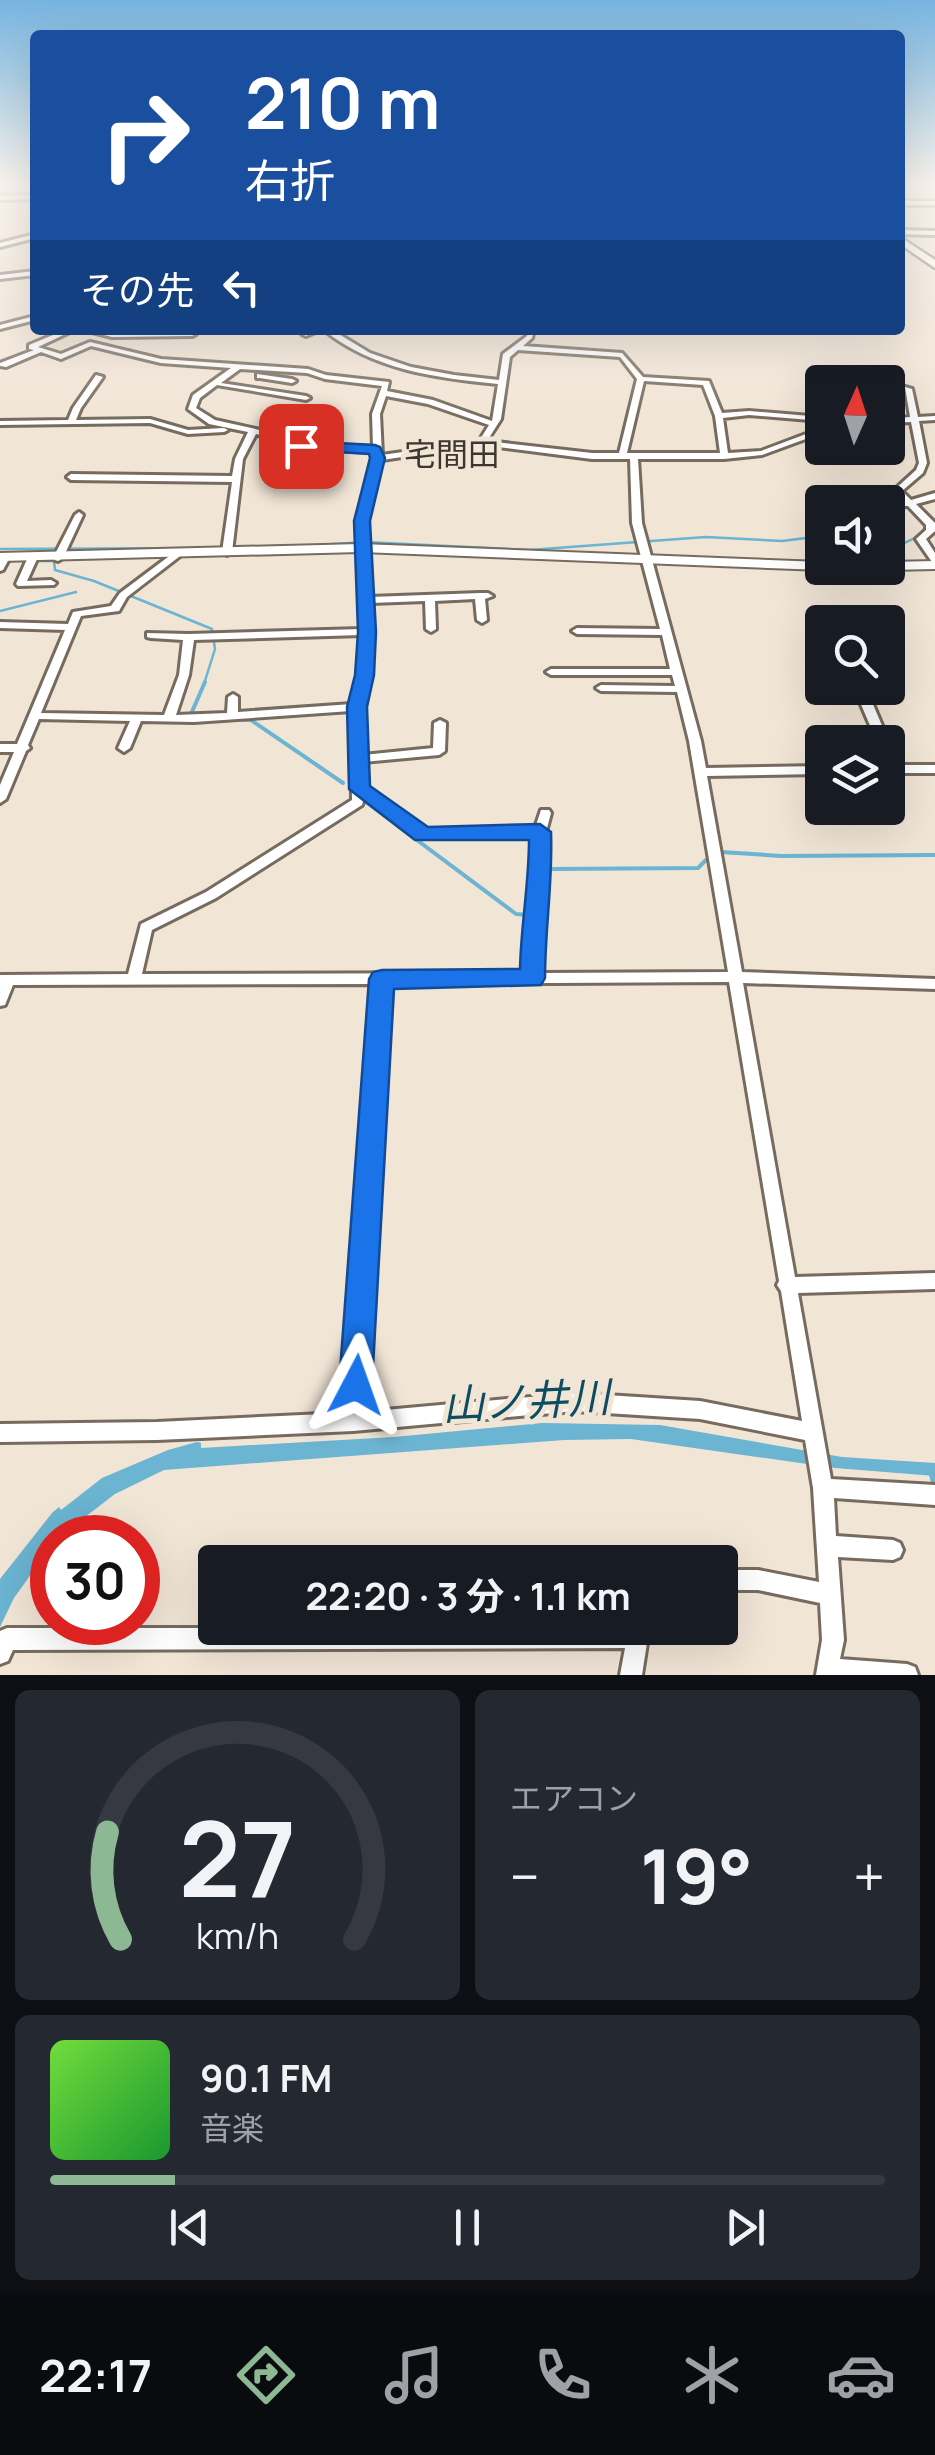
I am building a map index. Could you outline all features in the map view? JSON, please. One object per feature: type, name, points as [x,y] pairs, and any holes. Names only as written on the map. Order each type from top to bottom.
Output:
[{"type":"street","points":[[0,277],[30,274]]},
{"type":"street","points":[[0,327],[30,319]]},
{"type":"street","points":[[60,335],[32,347],[62,357],[90,344],[160,362],[210,364],[292,381]]},
{"type":"street","points":[[333,335],[363,355],[404,370],[501,382]]},
{"type":"street","points":[[482,443],[500,406],[506,356],[530,335]]},
{"type":"street","points":[[516,348],[622,354],[641,378],[706,383],[719,416],[724,456]]},
{"type":"street","points":[[2,365],[40,350]]},
{"type":"street","points":[[186,351],[184,355],[213,358],[210,364]]},
{"type":"street","points":[[134,980],[146,927],[211,895],[358,802],[360,789],[357,707],[367,632],[361,544],[376,454],[376,414],[386,384],[325,377],[308,371],[236,369],[196,396],[192,409],[212,422],[308,448],[376,454],[482,443],[628,457],[724,456],[762,453],[805,435]]},
{"type":"street","points":[[71,423],[99,376]]},
{"type":"street","points":[[641,378],[628,457],[638,523],[700,772],[823,1488],[831,1596],[829,1672],[908,1675]]},
{"type":"street","points":[[221,385],[306,398]]},
{"type":"street","points":[[905,565],[935,563],[920,539],[930,531],[931,524],[897,492],[920,471],[923,463],[925,421],[908,389]]},
{"type":"street","points":[[385,393],[430,402],[494,424]]},
{"type":"street","points":[[719,416],[805,418]]},
{"type":"street","points":[[0,424],[150,421],[188,432],[225,430],[230,426]]},
{"type":"street","points":[[228,552],[236,479],[244,443],[253,431]]},
{"type":"street","points":[[184,449],[188,432]]},
{"type":"street","points":[[71,478],[236,479]]},
{"type":"street","points":[[906,504],[935,496]]},
{"type":"street","points":[[58,558],[79,516]]},
{"type":"street","points":[[2,561],[361,544],[805,565]]},
{"type":"street","points":[[0,799],[78,614],[115,609],[123,595],[178,553]]},
{"type":"street","points":[[32,558],[20,584],[51,583]]},
{"type":"street","points":[[367,600],[484,596],[485,616]]},
{"type":"street","points":[[430,597],[432,628]]},
{"type":"street","points":[[0,625],[72,626]]},
{"type":"street","points":[[151,635],[367,632]]},
{"type":"street","points":[[577,632],[664,632]]},
{"type":"street","points":[[169,718],[184,675],[189,637]]},
{"type":"street","points":[[619,656],[622,672]]},
{"type":"street","points":[[559,668],[674,672]]},
{"type":"street","points":[[601,688],[680,689]]},
{"type":"street","points":[[232,717],[233,697]]},
{"type":"street","points":[[35,716],[232,717],[357,707]]},
{"type":"street","points":[[124,748],[137,716]]},
{"type":"street","points":[[358,759],[440,751],[440,723]]},
{"type":"street","points":[[0,748],[24,748]]},
{"type":"street","points":[[905,769],[935,769]]},
{"type":"street","points":[[700,772],[805,770]]},
{"type":"street","points":[[360,789],[423,834],[540,832]]},
{"type":"street","points":[[532,978],[534,906],[541,882],[540,832],[545,813]]},
{"type":"street","points":[[0,1001],[4,980],[735,977],[935,984]]},
{"type":"street","points":[[353,1422],[382,979]]},
{"type":"street","points":[[786,1285],[935,1281]]},
{"type":"street","points":[[0,1433],[353,1422],[574,1402],[700,1410],[811,1432]]},
{"type":"street","points":[[823,1488],[935,1495]]},
{"type":"street","points":[[827,1546],[893,1550]]},
{"type":"street","points":[[738,1580],[758,1580],[831,1596]]},
{"type":"street","points":[[0,1653],[8,1638],[198,1636]]},
{"type":"street","points":[[632,1675],[639,1645]]},
{"type":"water","points":[[542,1423],[660,1425],[842,1457],[935,1463],[935,1476],[835,1468],[631,1439],[564,1440],[164,1470],[115,1494],[88,1515],[50,1515],[102,1478],[197,1442],[201,1448],[394,1437]]},
{"type":"water","points":[[30,1541],[30,1576],[0,1627],[0,1579]]},
{"type":"waterway","points":[[905,543],[935,528]]},
{"type":"waterway","points":[[319,545],[365,542],[529,550],[706,537],[782,541],[805,538]]},
{"type":"waterway","points":[[0,549],[205,548]]},
{"type":"waterway","points":[[39,561],[54,561],[55,570],[94,581],[212,629],[215,649],[204,684]]},
{"type":"waterway","points":[[0,611],[76,592]]},
{"type":"waterway","points":[[191,714],[205,682]]},
{"type":"waterway","points":[[233,719],[251,720],[343,783]]},
{"type":"waterway","points":[[366,802],[516,914],[528,915]]},
{"type":"waterway","points":[[721,852],[781,856],[935,855]]},
{"type":"waterway","points":[[541,909],[550,869],[698,868],[706,860]]},
{"type":"waterway","points":[[931,1471],[935,1486]]},
{"type":"district","name":"宅間田","points":[[452,454]]},
{"type":"route","points":[[301,446],[375,450],[378,458],[362,521],[360,548],[367,632],[357,707],[360,789],[423,834],[540,832],[541,882],[534,906],[532,978],[382,979],[356,1385]]},
{"type":"water label","name":"山ノ井川","points":[[526,1400]]}]
